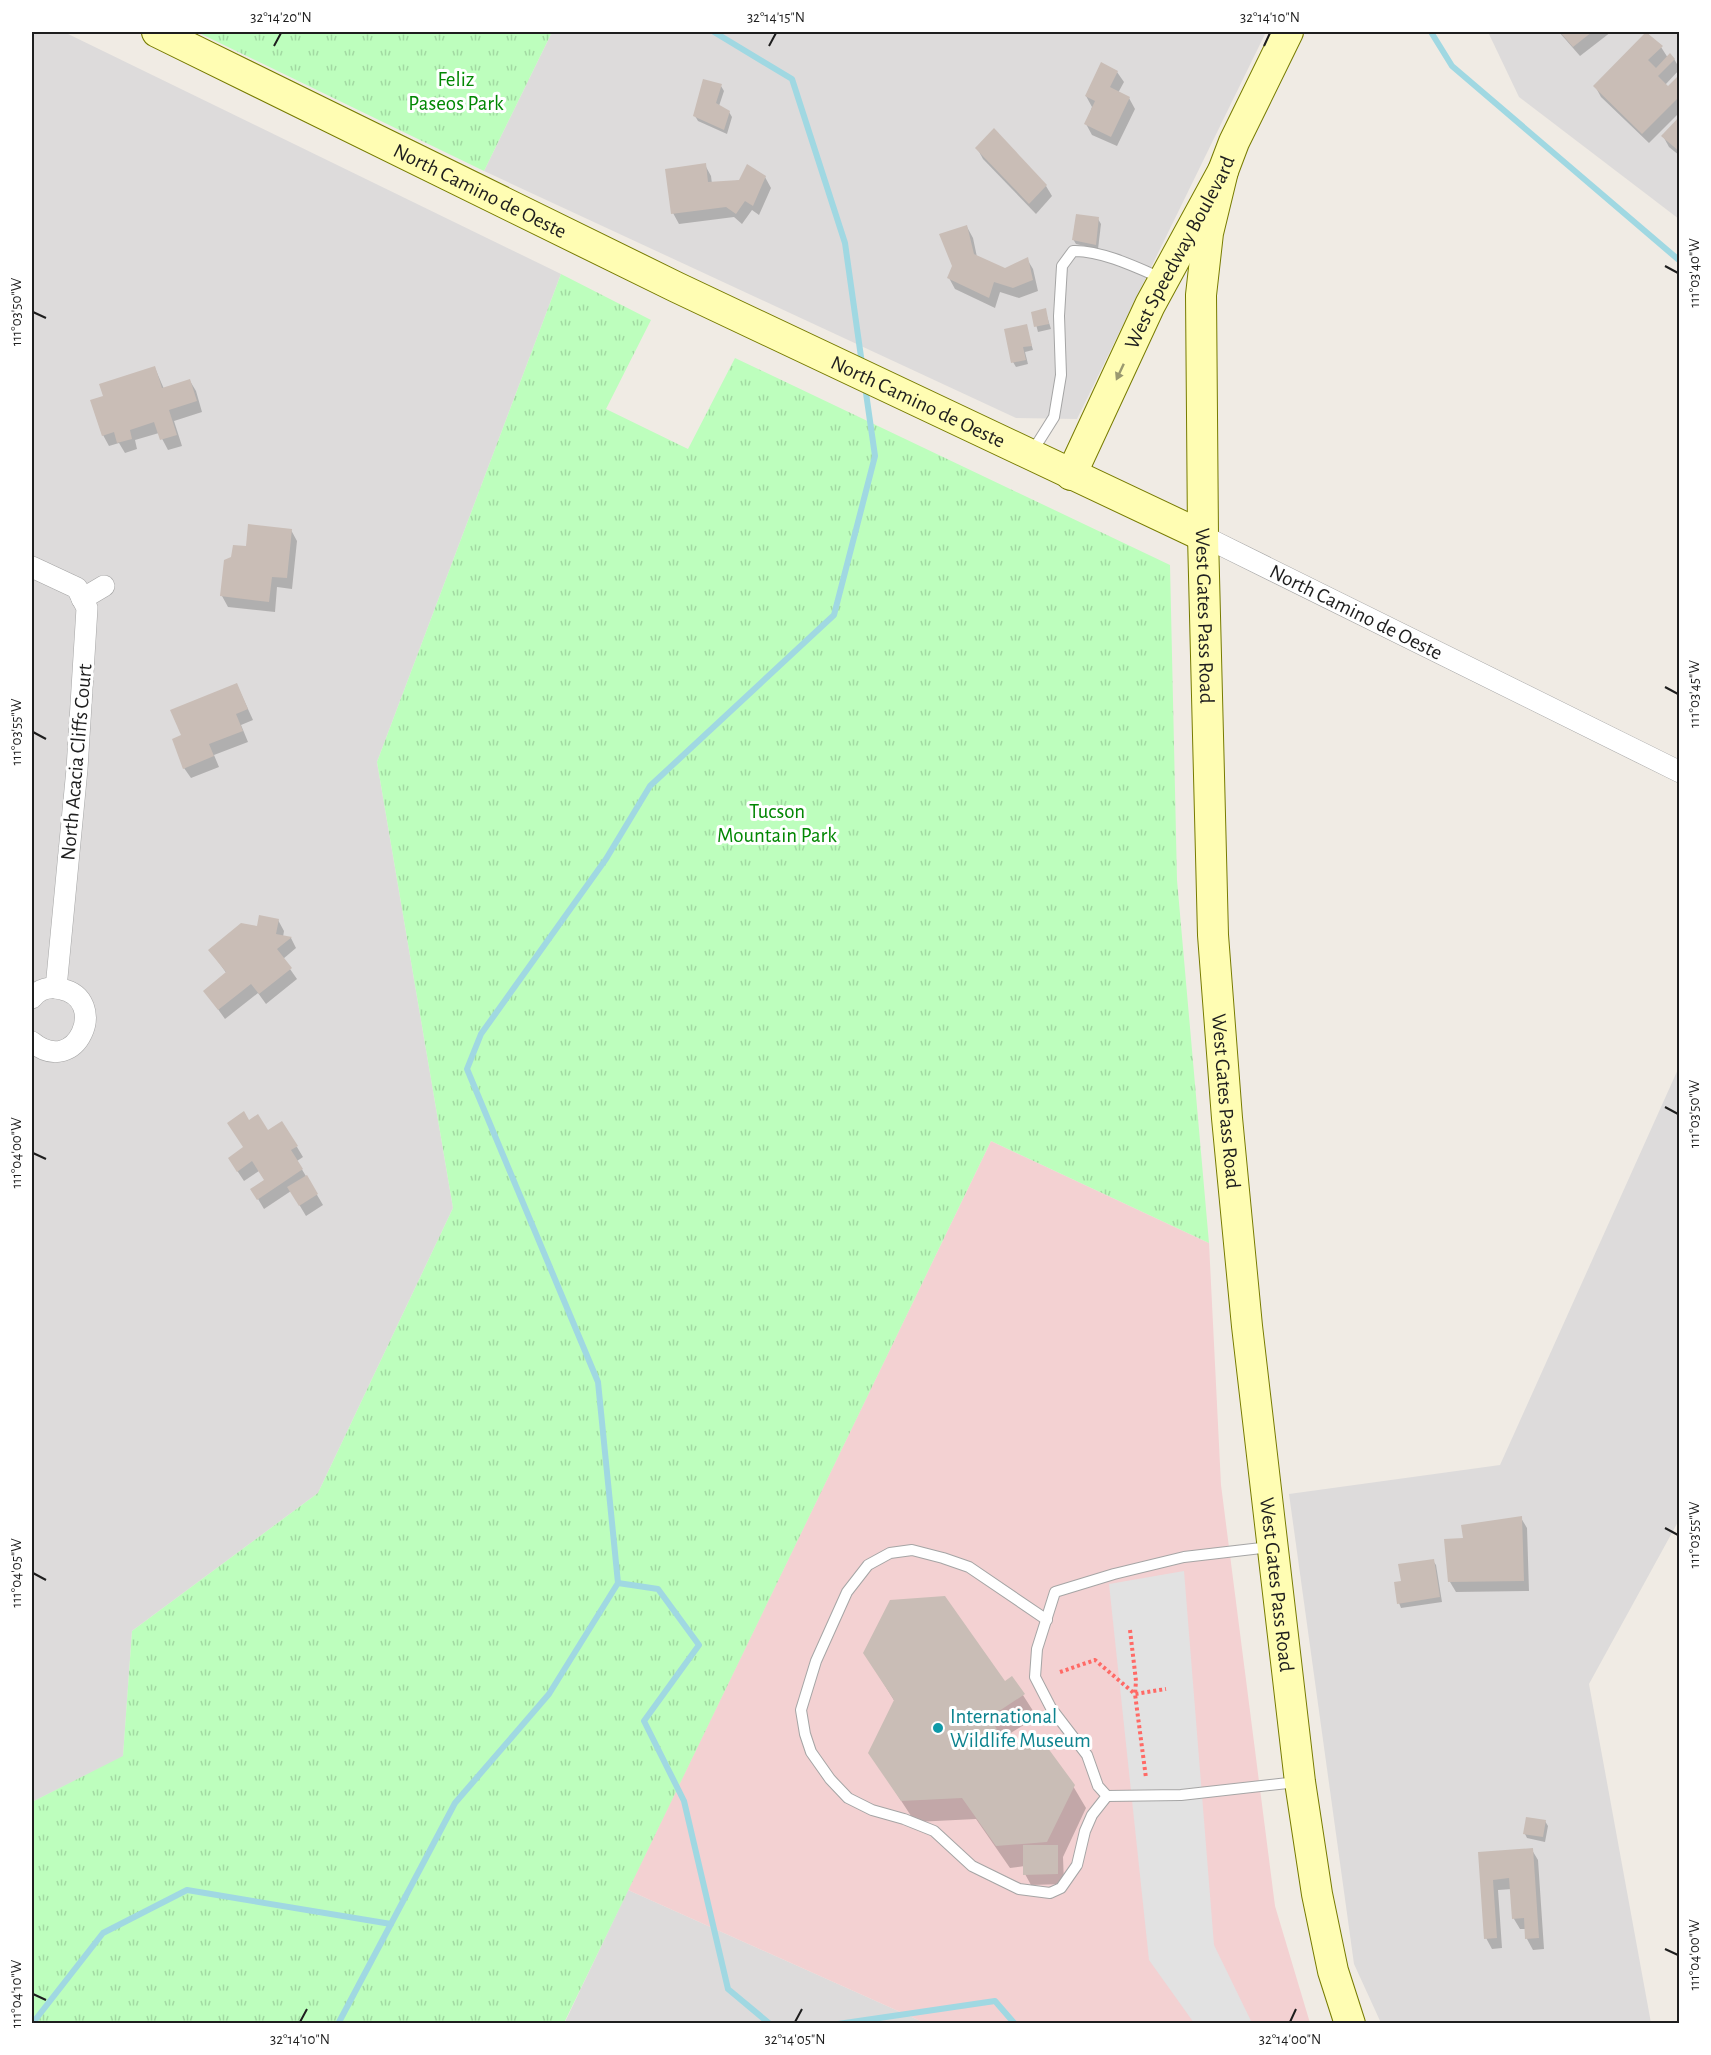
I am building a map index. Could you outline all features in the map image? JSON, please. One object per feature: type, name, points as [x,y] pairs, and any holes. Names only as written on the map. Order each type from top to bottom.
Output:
[{"type":"main road","name":"North Camino de Oeste","points":[[157,32],[665,282],[1203,536]]},
{"type":"main road","name":"West Speedway Boulevard","points":[[1071,475],[1163,279],[1223,171],[1234,142],[1288,32]]},
{"type":"main road","name":"West Gates Pass Road","points":[[1223,171],[1208,233],[1201,295],[1203,536],[1213,935],[1227,1118],[1247,1326],[1300,1782],[1317,1894],[1333,1971],[1350,2024]]},
{"type":"street","name":"North Camino de Oeste","points":[[1203,536],[1680,772]]},
{"type":"street","points":[[32,567],[77,588],[82,599],[104,586]]},
{"type":"street","name":"North Acacia Cliffs Court","points":[[56,988],[77,769],[87,632],[87,608],[82,599]]},
{"type":"street","points":[[32,998],[45,989],[65,989],[81,1002],[86,1020],[79,1039],[72,1046],[63,1050],[42,1049],[32,1041]]},
{"type":"lane","points":[[1030,455],[1054,417],[1061,375],[1059,316],[1062,266],[1073,250],[1084,250],[1138,267],[1163,279]]},
{"type":"lane","points":[[1273,1546],[1184,1557],[1114,1574],[1055,1592],[1037,1649],[1035,1677],[1051,1708],[1087,1755],[1098,1786],[1107,1796],[1180,1795],[1300,1782]]},
{"type":"lane","points":[[1047,1620],[969,1567],[943,1558],[912,1551],[890,1553],[868,1565],[847,1592],[816,1661],[801,1710],[811,1752],[830,1779],[848,1798],[872,1810],[934,1831],[972,1866],[1019,1889],[1050,1893],[1061,1888],[1077,1864],[1092,1815],[1107,1796]]},
{"type":"path","points":[[1130,1630],[1136,1680],[1135,1694],[1146,1779]]},
{"type":"path","points":[[1060,1672],[1095,1660],[1135,1694],[1166,1689]]},
{"type":"shaded area","points":[[32,32],[64,32],[561,274],[377,762],[453,1208],[318,1493],[132,1631],[123,1757],[32,1802]]},
{"type":"shaded area","points":[[552,32],[1266,32],[1077,419],[1016,418],[484,171]]},
{"type":"shaded area","points":[[1488,32],[1679,32],[1679,219],[1519,97]]},
{"type":"shaded area","points":[[1679,1067],[1679,1520],[1589,1684],[1651,2023],[1381,2023],[1354,1964],[1289,1494],[1500,1465]]},
{"type":"shaded area","points":[[991,1141],[1209,1243],[1221,1485],[1275,1906],[1310,2023],[925,2023],[628,1890]]},
{"type":"shaded area","points":[[1184,1571],[1214,1945],[1252,2023],[1194,2023],[1149,1960],[1109,1584]]},
{"type":"shaded area","points":[[628,1890],[925,2023],[564,2024]]},
{"type":"green space","name":"Feliz Paseos Park","points":[[197,32],[552,32],[484,171]]},
{"type":"green space","name":"Tucson Mountain Park","points":[[561,274],[651,320],[606,409],[688,449],[735,358],[1170,565],[1177,880],[1209,1243],[991,1141],[564,2023],[32,2023],[32,1802],[123,1756],[132,1631],[318,1493],[453,1208],[377,762]]},
{"type":"building","points":[[1560,32],[1592,32],[1573,47]]},
{"type":"building","points":[[1646,32],[1663,46],[1648,60],[1656,68],[1670,53],[1675,59],[1658,76],[1668,86],[1680,74],[1680,96],[1642,134],[1593,86]]},
{"type":"building","points":[[1101,62],[1118,71],[1110,87],[1130,97],[1111,137],[1084,124],[1095,101],[1085,96]]},
{"type":"building","points":[[703,79],[722,84],[716,103],[730,111],[724,130],[693,116]]},
{"type":"building","points":[[1680,116],[1680,152],[1661,136]]},
{"type":"building","points":[[994,128],[1047,185],[1029,204],[975,148]]},
{"type":"building","points":[[706,163],[708,182],[739,180],[747,164],[766,176],[753,206],[745,201],[736,214],[726,207],[671,214],[665,169]]},
{"type":"building","points":[[1076,214],[1099,217],[1096,245],[1072,240]]},
{"type":"building","points":[[967,225],[974,254],[1005,268],[1028,257],[1033,280],[1013,288],[994,282],[989,298],[947,278],[952,266],[939,234]]},
{"type":"building","points":[[1046,308],[1049,324],[1034,327],[1031,312]]},
{"type":"building","points":[[1027,324],[1032,346],[1023,347],[1026,360],[1011,363],[1004,329]]},
{"type":"building","points":[[155,366],[162,388],[190,379],[197,401],[169,410],[177,435],[160,440],[154,422],[130,430],[132,439],[117,443],[114,432],[102,436],[90,400],[103,396],[99,384]]},
{"type":"building","points":[[248,524],[292,529],[287,578],[272,577],[269,602],[220,596],[224,560],[231,557],[233,545],[246,546]]},
{"type":"building","points":[[237,683],[248,709],[236,714],[243,731],[209,744],[214,756],[183,769],[172,739],[181,735],[170,710]]},
{"type":"building","points":[[259,915],[279,919],[276,934],[292,937],[277,949],[292,968],[259,994],[251,984],[218,1010],[203,991],[226,972],[208,950],[241,923],[257,926]]},
{"type":"building","points":[[244,1111],[249,1120],[258,1114],[268,1130],[282,1121],[298,1146],[291,1150],[303,1169],[257,1200],[250,1189],[264,1180],[252,1161],[237,1172],[228,1158],[243,1147],[227,1123]]},
{"type":"building","points":[[307,1175],[318,1194],[299,1206],[287,1187]]},
{"type":"building","points":[[1522,1516],[1524,1581],[1448,1582],[1444,1539],[1463,1538],[1461,1525]]},
{"type":"building","points":[[1434,1559],[1440,1597],[1397,1604],[1394,1582],[1401,1581],[1398,1564]]},
{"type":"building","name":"International Wildlife Museum","points":[[945,1596],[1005,1681],[1012,1676],[1025,1694],[990,1717],[1004,1742],[1042,1740],[1075,1785],[1047,1842],[996,1846],[962,1798],[901,1801],[868,1753],[894,1700],[863,1653],[890,1600]]},
{"type":"building","points":[[1526,1817],[1546,1820],[1543,1837],[1523,1834]]},
{"type":"building","points":[[1023,1845],[1058,1845],[1058,1874],[1023,1875]]},
{"type":"building","points":[[1533,1848],[1539,1938],[1525,1939],[1524,1918],[1512,1919],[1509,1878],[1493,1880],[1497,1938],[1484,1939],[1478,1852]]},
{"type":"waterway","points":[[714,32],[792,79],[845,243],[862,364]]},
{"type":"waterway","points":[[1431,32],[1452,66],[1680,261]]},
{"type":"waterway","points":[[338,2024],[455,1803],[549,1694],[618,1583],[598,1382],[467,1069],[481,1034],[606,859],[650,786],[834,615],[875,456],[865,386]]},
{"type":"waterway","points":[[618,1583],[658,1589],[699,1645],[644,1721],[684,1801],[728,1989],[770,2024]]},
{"type":"waterway","points":[[32,2024],[103,1933],[187,1890],[391,1924]]},
{"type":"waterway","points":[[838,2024],[995,2001],[1015,2024]]},
{"type":"place","name":"International Wildlife Museum","points":[[938,1728]]}]
